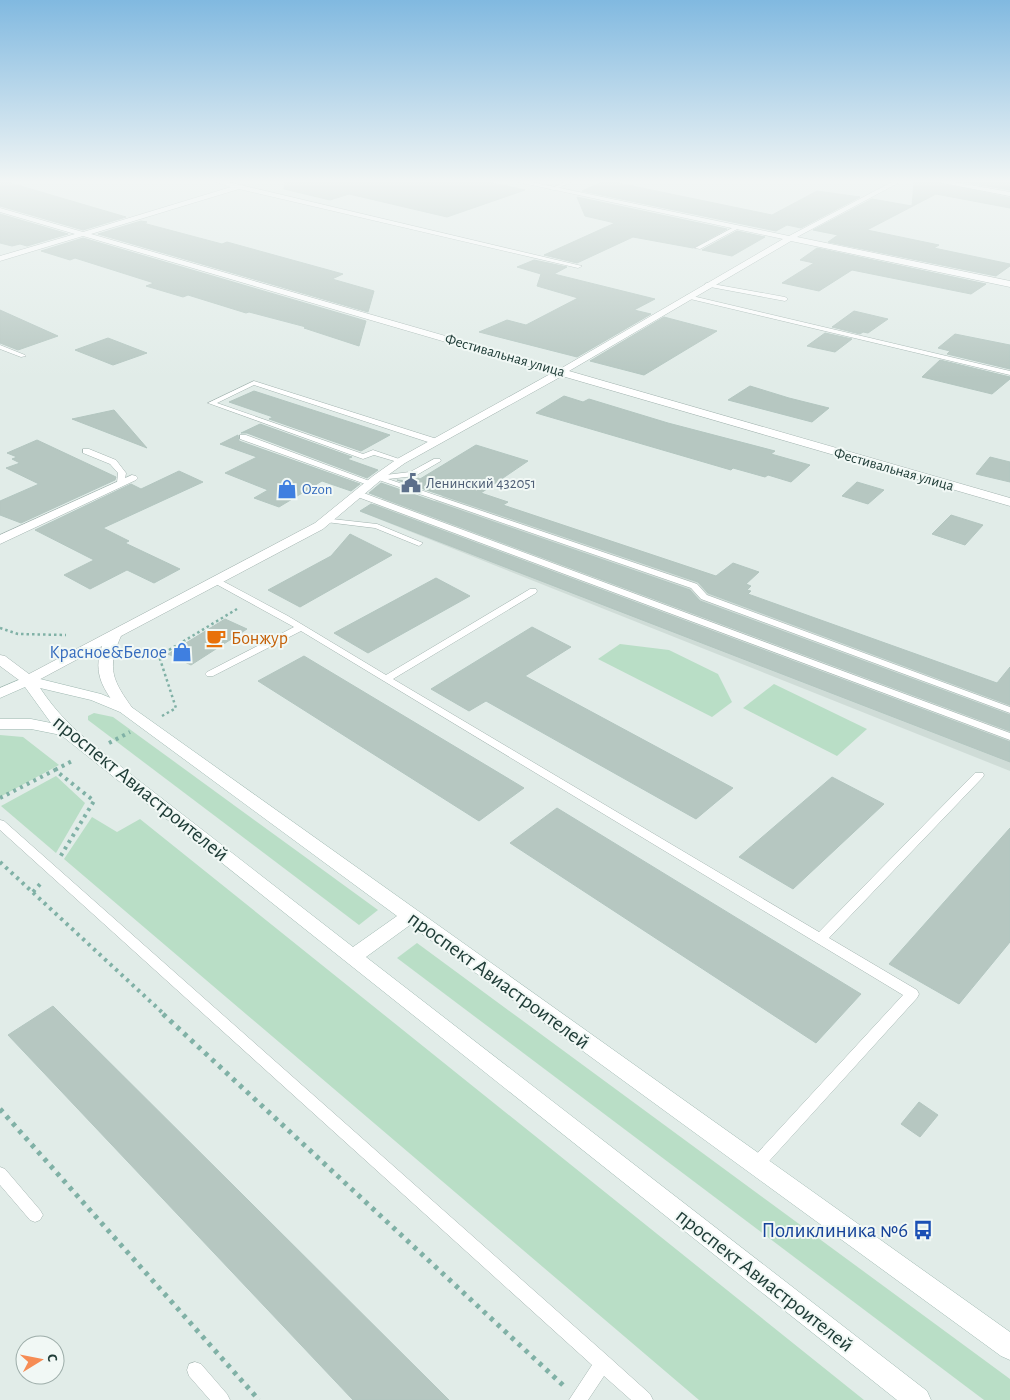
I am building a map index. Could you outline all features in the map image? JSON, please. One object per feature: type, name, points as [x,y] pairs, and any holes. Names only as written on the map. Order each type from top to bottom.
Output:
[{"type":"street","points":[[0,259],[39,247]]},
{"type":"street","name":"Фестивальная улица","points":[[130,247],[1010,502]]},
{"type":"street","points":[[498,247],[578,266]]},
{"type":"street","points":[[0,694],[319,526],[401,461],[561,372],[774,247]]},
{"type":"street","points":[[835,247],[1010,284]]},
{"type":"street","points":[[0,540],[126,480]]},
{"type":"street","points":[[115,635],[106,652],[104,666],[107,683],[125,709]]},
{"type":"street","points":[[0,659],[28,680]]},
{"type":"street","name":"проспект Авиастроителей","points":[[28,680],[96,697],[125,709],[756,1166],[1010,1347]]},
{"type":"street","name":"проспект Авиастроителей","points":[[28,680],[48,712],[66,731],[91,752],[918,1400]]},
{"type":"street","points":[[0,724],[30,724],[66,731]]},
{"type":"street","points":[[353,957],[410,916]]},
{"type":"lane","points":[[707,286],[785,299]]},
{"type":"lane","points":[[688,297],[1010,374]]},
{"type":"lane","points":[[0,347],[23,356]]},
{"type":"lane","points":[[401,461],[373,452],[362,457],[211,403],[254,384],[434,441]]},
{"type":"lane","points":[[243,437],[694,586],[704,597],[1010,710]]},
{"type":"lane","points":[[86,451],[113,462],[126,480]]},
{"type":"lane","points":[[374,481],[412,474],[437,460]]},
{"type":"lane","points":[[358,494],[1010,737]]},
{"type":"lane","points":[[326,520],[377,526],[419,543]]},
{"type":"lane","points":[[217,581],[253,599],[912,994],[756,1166]]},
{"type":"lane","points":[[386,679],[533,590]]},
{"type":"lane","points":[[210,674],[300,628]]},
{"type":"lane","points":[[821,938],[979,775]]},
{"type":"lane","points":[[0,824],[644,1400]]},
{"type":"lane","points":[[0,1174],[35,1215]]},
{"type":"lane","points":[[578,1400],[603,1363]]},
{"type":"lane","points":[[195,1370],[221,1400]]},
{"type":"path","points":[[0,798],[176,708],[160,656],[253,599]]},
{"type":"path","points":[[0,628],[18,634],[66,635]]},
{"type":"path","points":[[33,892],[52,871],[94,801],[55,770]]},
{"type":"path","points":[[0,862],[578,1400]]},
{"type":"path","points":[[0,1109],[259,1400]]},
{"type":"shaded area","points":[[454,489],[1010,691],[1010,771],[361,512],[396,490],[431,503]]},
{"type":"green space","points":[[620,644],[669,650],[718,674],[732,702],[712,717],[598,659]]},
{"type":"green space","points":[[774,684],[867,729],[837,756],[743,708]]},
{"type":"green space","points":[[94,713],[113,717],[378,910],[359,925],[88,720],[88,716]]},
{"type":"green space","points":[[0,735],[23,737],[59,765],[0,797]]},
{"type":"green space","points":[[56,776],[85,803],[56,853],[1,806]]},
{"type":"green space","points":[[92,817],[117,832],[140,819],[864,1400],[699,1400],[64,859]]},
{"type":"green space","points":[[417,943],[1010,1379],[1010,1400],[984,1400],[397,958]]},
{"type":"building","points":[[53,247],[115,247],[366,321],[359,346],[304,328],[306,327],[249,312],[246,313],[188,295],[183,297],[146,286],[154,283],[75,258],[70,260],[41,251]]},
{"type":"building","points":[[144,247],[246,247],[343,274],[332,279],[374,291],[368,312]]},
{"type":"building","points":[[561,247],[611,247],[577,263],[544,255]]},
{"type":"building","points":[[707,247],[747,247],[732,256],[702,250]]},
{"type":"building","points":[[854,247],[935,247],[1010,264],[1010,266],[996,276]]},
{"type":"building","points":[[817,248],[986,284],[971,294],[852,270],[819,291],[782,283],[814,263],[800,260]]},
{"type":"building","points":[[534,260],[567,267],[554,274],[655,299],[634,310],[651,314],[577,357],[479,332],[507,320],[526,325],[578,298],[537,286],[541,274],[517,267]]},
{"type":"building","points":[[0,310],[58,336],[18,350],[0,343]]},
{"type":"building","points":[[854,311],[888,319],[868,333],[863,332],[860,334],[832,327]]},
{"type":"building","points":[[664,317],[717,331],[644,375],[590,361]]},
{"type":"building","points":[[825,333],[852,339],[835,352],[807,346]]},
{"type":"building","points":[[955,334],[1010,345],[1010,369],[947,354],[950,351],[938,348]]},
{"type":"building","points":[[108,338],[147,353],[113,365],[75,350]]},
{"type":"building","points":[[940,360],[1010,377],[1010,379],[992,394],[922,377]]},
{"type":"building","points":[[750,386],[829,408],[812,422],[728,400]]},
{"type":"building","points":[[254,391],[390,435],[361,451],[269,419],[273,417],[229,402]]},
{"type":"building","points":[[564,396],[583,402],[589,399],[668,423],[775,451],[771,454],[810,465],[791,482],[733,468],[731,470],[536,413]]},
{"type":"building","points":[[114,410],[147,448],[72,419]]},
{"type":"building","points":[[260,424],[352,457],[347,459],[378,470],[367,478],[247,433],[241,433]]},
{"type":"building","points":[[238,435],[239,441],[360,484],[351,491],[322,481],[279,507],[254,498],[268,490],[225,473],[257,457],[220,444]]},
{"type":"building","points":[[37,440],[116,477],[115,480],[21,523],[0,515],[0,501],[39,484],[6,468],[20,463],[12,459],[17,457],[7,453]]},
{"type":"building","points":[[476,445],[528,461],[481,493],[508,502],[503,505],[716,576],[733,563],[759,572],[746,584],[751,586],[747,590],[751,591],[748,594],[997,683],[1010,667],[1010,705],[708,593],[698,582],[397,480],[408,481],[416,477],[420,479]]},
{"type":"building","points":[[990,457],[1010,462],[1010,482],[976,474]]},
{"type":"building","points":[[179,471],[203,482],[103,528],[129,541],[125,543],[180,569],[154,583],[127,570],[90,589],[64,575],[94,560],[35,530],[131,484],[141,489]]},
{"type":"building","points":[[857,482],[884,490],[868,504],[842,496]]},
{"type":"building","points":[[381,483],[690,590],[700,601],[1010,715],[1010,731],[369,493]]},
{"type":"building","points":[[371,504],[1010,742],[1010,762],[360,511]]},
{"type":"building","points":[[951,515],[983,525],[965,545],[932,534]]},
{"type":"building","points":[[350,534],[392,555],[300,607],[268,590],[331,556]]},
{"type":"building","points":[[436,578],[470,596],[368,653],[334,633]]},
{"type":"building","points":[[225,619],[247,629],[191,665],[168,654]]},
{"type":"building","points":[[532,627],[571,647],[525,676],[733,788],[696,819],[486,701],[469,711],[431,689]]},
{"type":"building","points":[[304,656],[524,788],[479,821],[258,681]]},
{"type":"building","points":[[832,777],[884,804],[793,889],[739,857]]},
{"type":"building","points":[[557,808],[861,994],[816,1043],[510,843]]},
{"type":"building","points":[[1010,828],[1010,942],[959,1004],[889,964]]},
{"type":"building","points":[[53,1006],[449,1400],[353,1400],[8,1035]]},
{"type":"building","points":[[919,1102],[938,1115],[920,1137],[901,1124]]},
{"type":"place","name":"Ленинский 432051","points":[[411,483]]},
{"type":"place","name":"Ozon","points":[[287,489]]},
{"type":"place","name":"Бонжур","points":[[216,638]]},
{"type":"place","name":"Красное&Белое","points":[[182,652]]},
{"type":"place","name":"Поликлиника №6","points":[[923,1230]]}]
